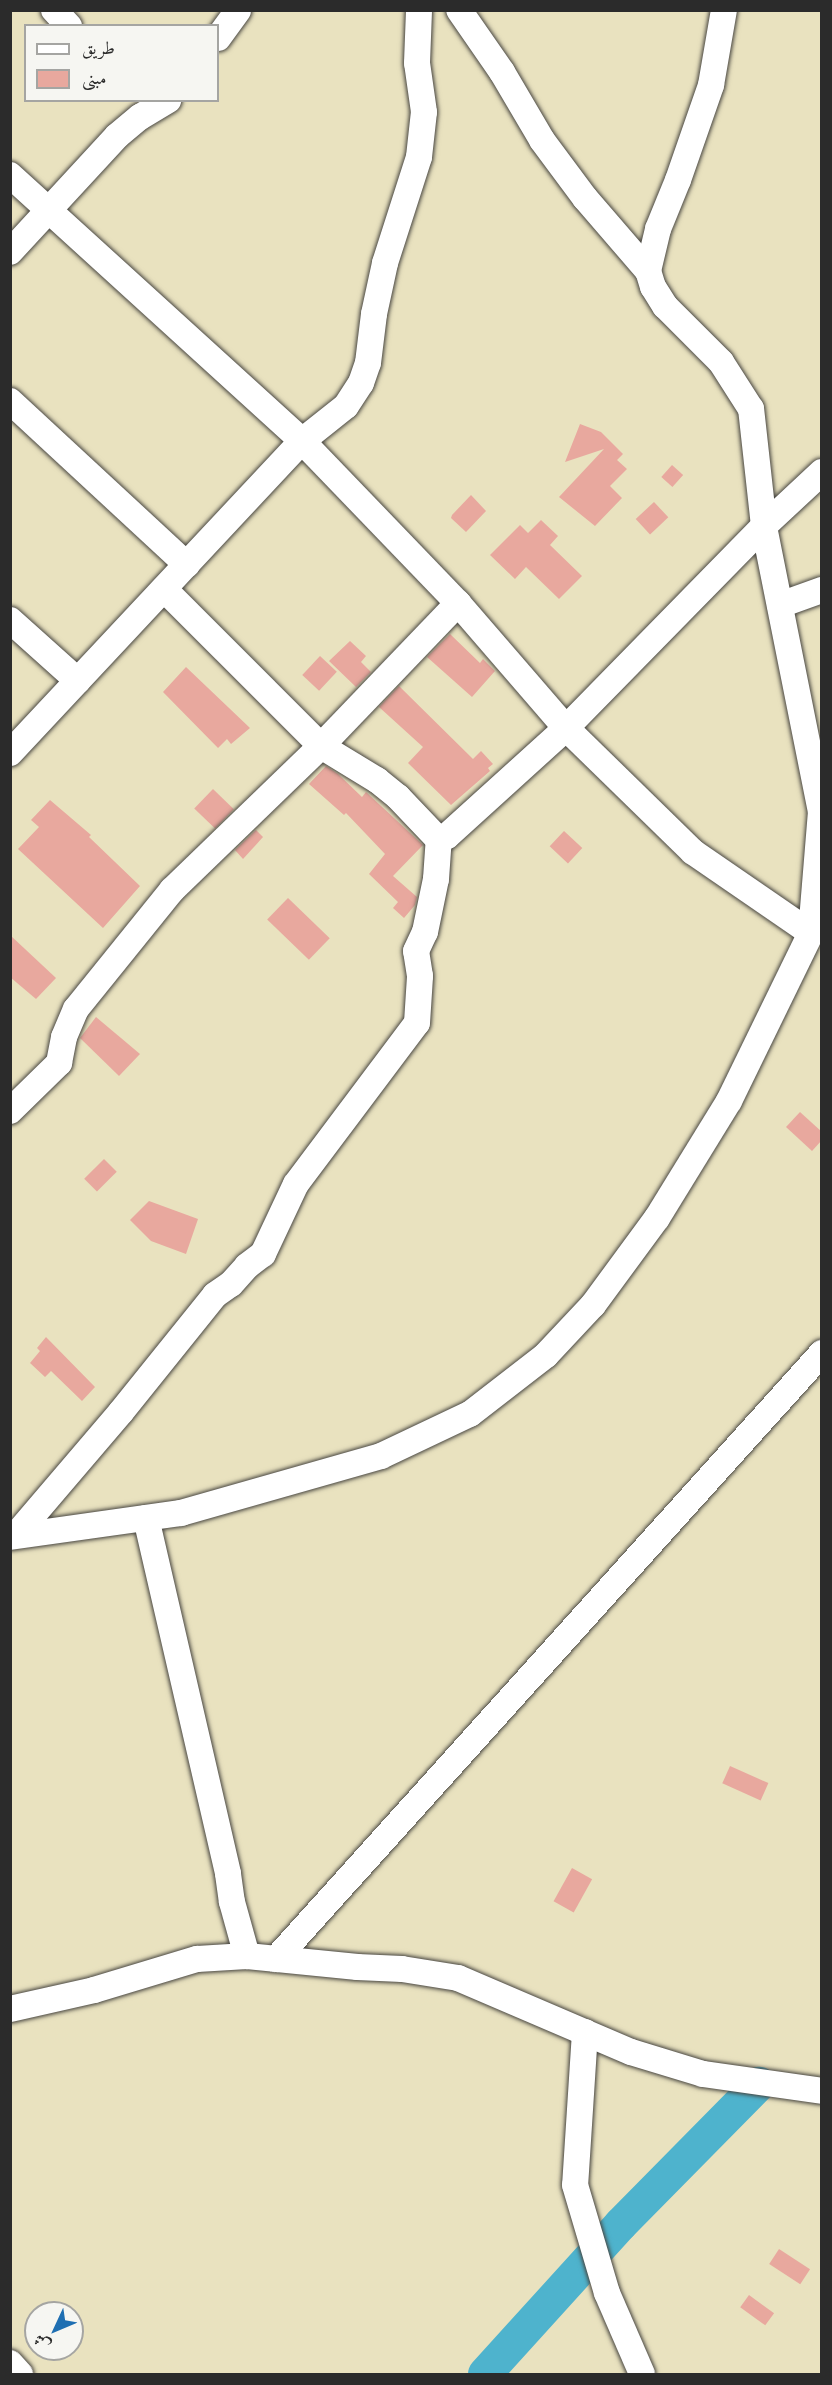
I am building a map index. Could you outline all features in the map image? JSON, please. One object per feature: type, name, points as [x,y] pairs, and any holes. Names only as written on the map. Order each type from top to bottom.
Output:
[{"type":"street","points":[[219,37],[238,10]]},
{"type":"street","points":[[10,753],[302,441],[346,406],[361,383],[368,363],[374,314],[386,263],[418,157],[424,112],[417,63],[419,10]]},
{"type":"street","points":[[13,1536],[180,1513],[381,1455],[470,1414],[546,1355],[593,1305],[657,1218],[729,1101],[811,933],[821,812],[764,526],[751,409],[721,362],[665,306],[653,287],[648,271],[585,198],[542,140],[502,72],[459,10]]},
{"type":"street","points":[[648,271],[658,229],[678,180],[711,85],[724,10]]},
{"type":"street","points":[[10,252],[117,136],[134,109],[160,102]]},
{"type":"street","points":[[10,175],[302,441],[458,603],[566,728],[693,852],[811,933]]},
{"type":"street","points":[[10,401],[187,565]]},
{"type":"street","points":[[13,1536],[121,1412],[215,1294],[231,1284],[247,1266],[263,1254],[296,1185],[417,1023],[420,976],[416,951],[425,932],[436,879],[439,840],[566,728],[764,526],[822,472]]},
{"type":"street","points":[[164,590],[321,746],[398,796],[439,840]]},
{"type":"street","points":[[780,605],[822,590]]},
{"type":"street","points":[[10,1111],[59,1063],[64,1037],[76,1009],[172,890],[321,746],[458,603]]},
{"type":"street","points":[[10,620],[78,681]]},
{"type":"street","points":[[276,1959],[822,1353]]},
{"type":"street","points":[[146,1518],[228,1874],[232,1902],[247,1956]]},
{"type":"street","points":[[10,2009],[94,1990],[197,1959],[247,1956],[402,1969],[458,1978],[631,2052],[703,2074],[822,2091]]},
{"type":"street","points":[[585,2032],[575,2185],[607,2293],[642,2374]]},
{"type":"street","points":[[10,2363],[20,2374]]},
{"type":"building","points":[[580,424],[601,432],[623,454],[617,460],[627,469],[610,486],[622,498],[595,526],[559,497],[604,449],[565,462]]},
{"type":"building","points":[[672,465],[683,475],[672,487],[661,477]]},
{"type":"building","points":[[471,495],[486,511],[466,532],[451,518]]},
{"type":"building","points":[[654,502],[668,517],[650,534],[636,519]]},
{"type":"building","points":[[541,520],[558,536],[550,545],[582,576],[559,599],[526,567],[515,579],[490,555],[520,525],[528,533]]},
{"type":"building","points":[[450,634],[480,663],[483,659],[495,671],[472,697],[427,657]]},
{"type":"building","points":[[350,641],[366,656],[361,662],[371,672],[356,687],[329,661]]},
{"type":"building","points":[[320,656],[337,672],[319,691],[302,675]]},
{"type":"building","points":[[186,667],[250,728],[231,744],[227,739],[218,748],[163,692]]},
{"type":"building","points":[[399,686],[473,759],[481,751],[493,764],[488,768],[490,771],[451,805],[408,763],[423,747],[379,707]]},
{"type":"building","points":[[326,766],[362,797],[366,792],[423,845],[393,876],[417,897],[415,905],[404,918],[393,908],[398,902],[369,874],[385,854],[346,813],[344,815],[309,784]]},
{"type":"building","points":[[213,789],[234,809],[215,829],[194,808]]},
{"type":"building","points":[[50,800],[91,835],[89,837],[140,886],[103,928],[18,849],[39,827],[31,820]]},
{"type":"building","points":[[256,830],[263,837],[243,859],[235,850]]},
{"type":"building","points":[[564,831],[582,848],[568,863],[550,846]]},
{"type":"building","points":[[288,898],[330,938],[309,960],[267,920]]},
{"type":"building","points":[[10,935],[56,978],[36,999],[10,977]]},
{"type":"building","points":[[96,1017],[140,1054],[119,1076],[80,1038]]},
{"type":"building","points":[[800,1112],[822,1132],[822,1140],[812,1151],[786,1127]]},
{"type":"building","points":[[104,1159],[117,1172],[97,1192],[84,1179]]},
{"type":"building","points":[[149,1201],[198,1219],[186,1254],[151,1241],[130,1220]]},
{"type":"building","points":[[46,1337],[95,1387],[82,1401],[51,1371],[45,1377],[30,1363],[40,1351],[37,1348]]},
{"type":"building","points":[[730,1766],[768,1783],[761,1800],[722,1783]]},
{"type":"building","points":[[572,1868],[592,1879],[574,1912],[554,1901]]},
{"type":"building","points":[[779,2249],[810,2269],[800,2284],[769,2264]]},
{"type":"building","points":[[749,2295],[774,2313],[765,2325],[740,2307]]},
{"type":"waterway","points":[[485,2374],[621,2224],[759,2084]]}]
